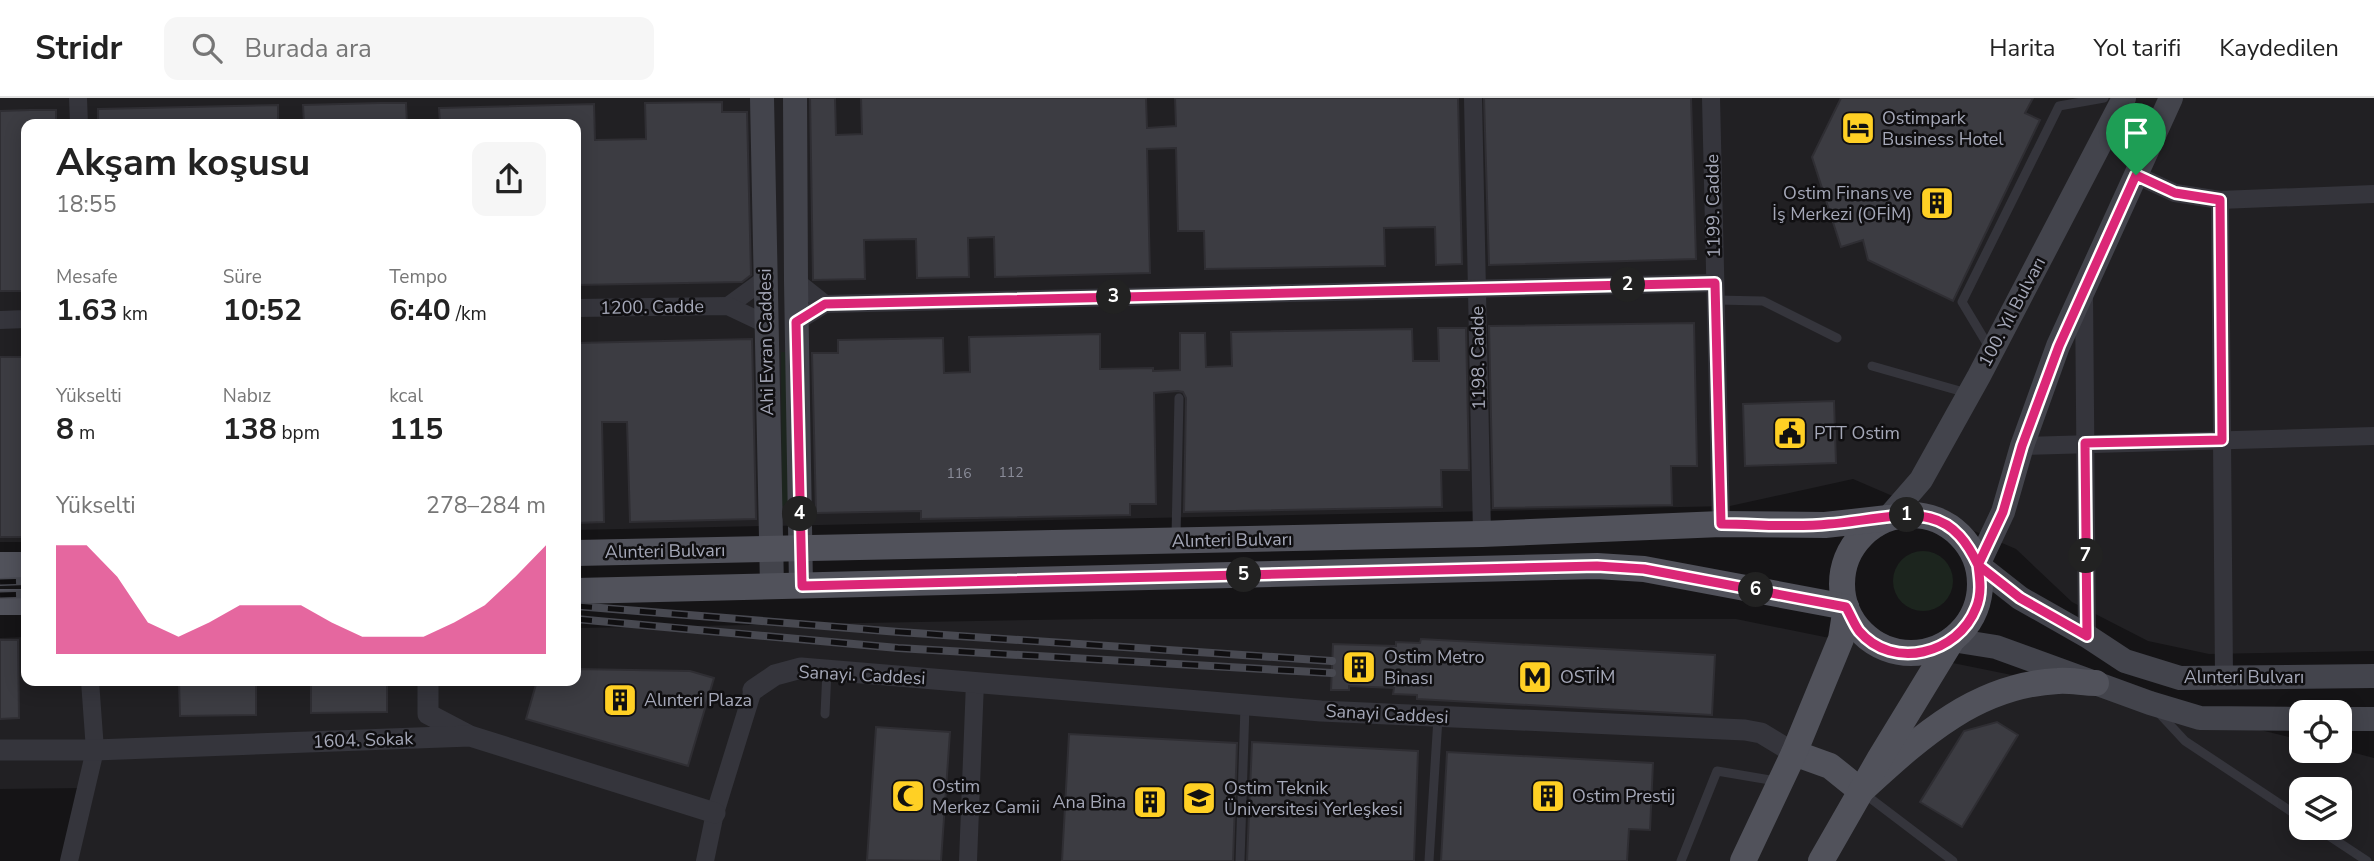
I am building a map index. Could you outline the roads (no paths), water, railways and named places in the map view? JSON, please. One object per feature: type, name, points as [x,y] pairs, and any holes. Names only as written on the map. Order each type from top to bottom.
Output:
[{"type":"main road","name":"Ahi Evran Caddesi","points":[[762,98],[772,587]]},
{"type":"main road","name":"Ahi Evran Caddesi","points":[[795,98],[796,322],[802,586]]},
{"type":"main road","name":"100. Yıl Bulvarı","points":[[1888,518],[1920,480],[1992,352],[2124,98]]},
{"type":"main road","points":[[1978,565],[2003,512],[2022,446],[2059,346],[2171,98]]},
{"type":"main road","points":[[765,279],[796,281]]},
{"type":"main road","name":"1200. Cadde","points":[[766,324],[796,322]]},
{"type":"main road","points":[[1821,861],[1952,640],[1967,625],[1977,607],[1981,586],[1978,565],[1968,545],[1953,528],[1933,518],[1911,514],[1888,518],[1868,529],[1852,546],[1843,568],[1841,591],[1859,631],[1875,644],[1894,652],[1914,654],[1934,650],[1952,640]]},
{"type":"main road","name":"Alınteri Bulvarı","points":[[581,553],[1482,534],[1721,524],[1825,525],[1888,518]]},
{"type":"main road","points":[[0,565],[21,565]]},
{"type":"main road","name":"Alınteri Bulvarı","points":[[1978,565],[2020,598],[2125,661],[2169,675],[2180,678],[2374,676]]},
{"type":"main road","name":"Alınteri Bulvarı","points":[[581,591],[1597,566],[1644,569],[1846,607]]},
{"type":"main road","points":[[0,602],[21,602]]},
{"type":"main road","points":[[1744,861],[1794,753],[1841,639],[1846,607]]},
{"type":"main road","name":"Alınteri Bulvarı","points":[[1952,640],[1996,647],[2150,703],[2200,718],[2289,719]]},
{"type":"main road","points":[[1861,791],[1915,741],[1965,706],[2013,689],[2058,681],[2096,683]]},
{"type":"main road","points":[[2352,719],[2374,719]]},
{"type":"main road","points":[[1794,753],[1830,766],[1861,791]]},
{"type":"street","points":[[78,98],[79,119]]},
{"type":"street","name":"1198. Cadde","points":[[1473,98],[1482,534]]},
{"type":"street","name":"1199. Cadde","points":[[1711,98],[1721,524]]},
{"type":"street","points":[[2136,175],[2175,193],[2220,200],[2374,194]]},
{"type":"street","points":[[2220,200],[2224,678]]},
{"type":"street","name":"1200. Cadde","points":[[728,306],[765,279]]},
{"type":"street","points":[[796,281],[825,304],[1477,288],[1715,292]]},
{"type":"street","points":[[2084,288],[2087,636]]},
{"type":"street","name":"1200. Cadde","points":[[796,322],[825,304]]},
{"type":"street","name":"1200. Cadde","points":[[581,309],[728,306],[766,324]]},
{"type":"street","points":[[0,320],[21,319]]},
{"type":"street","points":[[2022,446],[2374,436]]},
{"type":"street","name":"Sanayi. Caddesi","points":[[753,690],[775,675],[801,668],[975,682]]},
{"type":"street","points":[[968,861],[975,682]]},
{"type":"street","name":"Sanayi Caddesi","points":[[975,682],[1321,711],[1745,730],[1761,733],[1794,753]]},
{"type":"street","points":[[69,861],[95,750],[90,686]]},
{"type":"street","points":[[428,686],[428,714],[470,737]]},
{"type":"street","points":[[705,861],[715,813],[753,690]]},
{"type":"street","name":"1604. Sokak","points":[[0,750],[95,750],[470,737],[715,813]]},
{"type":"lane","points":[[1992,352],[1962,302],[2059,106],[2104,98]]},
{"type":"lane","points":[[1715,292],[1763,301],[1837,338]]},
{"type":"lane","points":[[1872,366],[1968,394]]},
{"type":"lane","points":[[1176,541],[1179,398]]},
{"type":"lane","points":[[825,714],[827,670]]},
{"type":"lane","points":[[2150,703],[2185,741],[2289,810]]},
{"type":"lane","points":[[1240,861],[1245,705]]},
{"type":"lane","points":[[1429,861],[1438,716]]},
{"type":"lane","points":[[1682,861],[1717,771],[1781,782]]},
{"type":"lane","points":[[1861,791],[1952,861]]},
{"type":"lane","points":[[2335,840],[2367,861]]},
{"type":"railway","points":[[0,582],[21,581]]},
{"type":"railway","points":[[0,595],[21,594]]},
{"type":"railway","points":[[581,606],[899,632],[1332,661]]},
{"type":"railway","points":[[581,619],[898,648],[1332,673]]},
{"type":"place","name":"Ostimpark Business Hotel","points":[[1858,128]]},
{"type":"place","name":"Ostim Finans ve İş Merkezi (OFİM)","points":[[1937,203]]},
{"type":"place","name":"PTT Ostim","points":[[1790,433]]},
{"type":"place","name":"Ostim Metro Binası","points":[[1359,667]]},
{"type":"place","name":"OSTİM","points":[[1535,677]]},
{"type":"place","name":"Alınteri Plaza","points":[[620,700]]},
{"type":"place","name":"Ostim Merkez Camii","points":[[908,796]]},
{"type":"place","name":"Ostim Prestij","points":[[1548,796]]},
{"type":"place","name":"Ostim Teknik Üniversitesi Yerleşkesi","points":[[1199,798]]},
{"type":"place","name":"Ana Bina","points":[[1150,802]]}]
